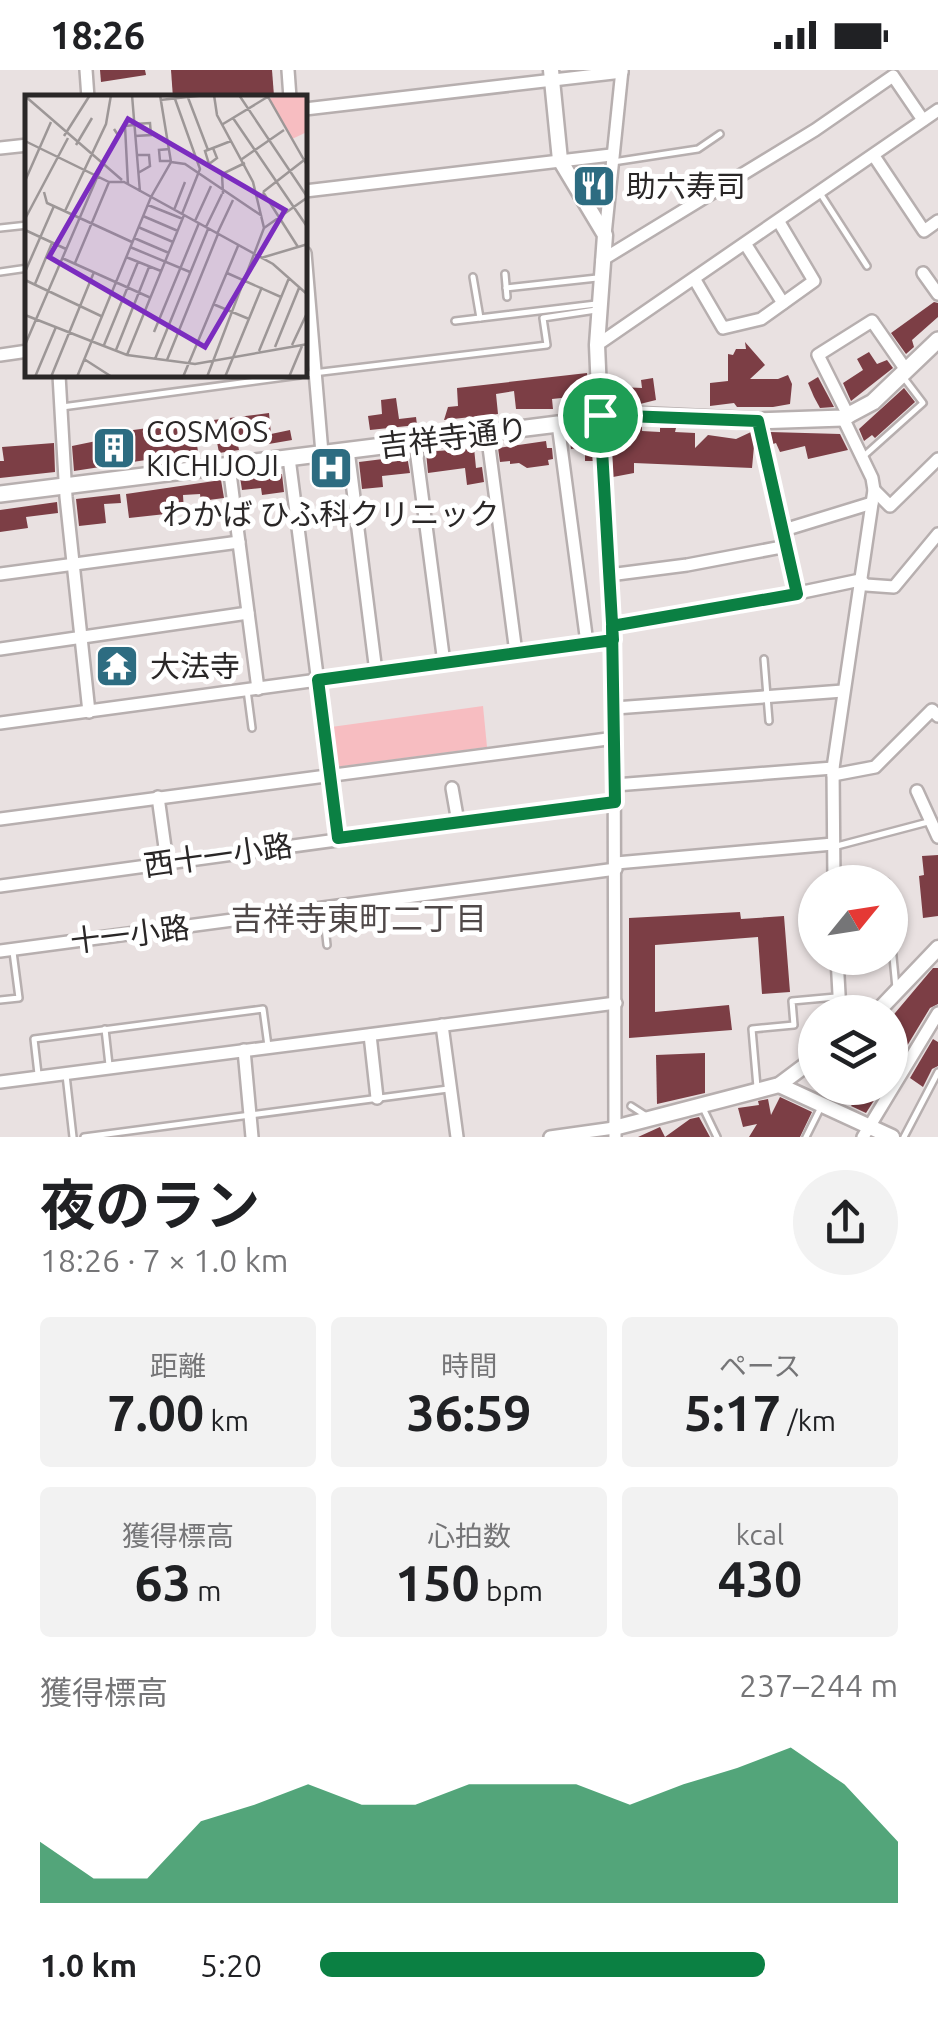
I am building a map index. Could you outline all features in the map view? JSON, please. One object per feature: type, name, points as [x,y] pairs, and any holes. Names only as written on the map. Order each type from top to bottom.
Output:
[{"type":"main road","points":[[846,417],[873,402],[938,340]]},
{"type":"main road","name":"吉祥寺通り","points":[[0,494],[558,424],[600,415],[758,421],[846,417]]},
{"type":"street","points":[[86,70],[88,95]]},
{"type":"street","points":[[288,70],[290,95]]},
{"type":"street","points":[[308,109],[551,76],[622,71],[604,235],[597,345],[613,640],[615,1133]]},
{"type":"street","points":[[551,76],[560,160],[604,235]]},
{"type":"street","points":[[602,260],[815,130],[893,76],[938,129]]},
{"type":"street","points":[[597,345],[930,116]]},
{"type":"street","points":[[0,148],[25,145]]},
{"type":"street","points":[[874,156],[924,231],[938,221]]},
{"type":"street","points":[[308,191],[560,160],[611,159]]},
{"type":"street","points":[[695,280],[723,328],[761,319],[784,304],[814,281],[778,222]]},
{"type":"street","points":[[746,245],[784,304]]},
{"type":"street","points":[[923,273],[938,294]]},
{"type":"street","points":[[833,865],[833,771],[873,496],[863,457],[818,355],[872,321],[904,373]]},
{"type":"street","points":[[0,355],[25,351]]},
{"type":"street","points":[[59,378],[89,712]]},
{"type":"street","points":[[308,378],[322,453]]},
{"type":"street","points":[[758,421],[797,594]]},
{"type":"street","points":[[558,424],[588,643]]},
{"type":"street","points":[[487,432],[516,653]]},
{"type":"street","points":[[414,442],[444,663]]},
{"type":"street","points":[[348,450],[376,672]]},
{"type":"street","points":[[289,458],[338,838]]},
{"type":"street","points":[[873,496],[890,506],[938,459]]},
{"type":"street","points":[[229,466],[248,614],[252,690]]},
{"type":"street","points":[[784,530],[873,496]]},
{"type":"street","points":[[612,626],[860,580],[894,587],[938,534]]},
{"type":"street","points":[[0,574],[239,542]]},
{"type":"street","points":[[609,574],[687,565],[787,546]]},
{"type":"street","points":[[0,649],[248,614]]},
{"type":"street","points":[[0,723],[613,640]]},
{"type":"street","points":[[614,708],[843,691]]},
{"type":"street","points":[[615,785],[875,767],[932,710],[938,716]]},
{"type":"street","points":[[0,819],[615,738]]},
{"type":"street","points":[[452,788],[458,822]]},
{"type":"street","points":[[917,791],[938,837]]},
{"type":"street","points":[[158,798],[167,862]]},
{"type":"street","name":"西十一小路","points":[[0,886],[615,802]]},
{"type":"street","name":"十一小路","points":[[6,950],[616,866],[832,844]]},
{"type":"street","points":[[894,995],[935,956]]},
{"type":"street","points":[[0,1082],[616,1003]]},
{"type":"street","points":[[865,1132],[932,1034],[938,1013]]},
{"type":"street","points":[[442,1025],[457,1137]]},
{"type":"street","points":[[370,1035],[378,1098]]},
{"type":"street","points":[[244,1050],[252,1137]]},
{"type":"street","points":[[550,1137],[615,1133],[652,1119],[780,1085],[798,1071]]},
{"type":"street","points":[[780,1085],[865,1132],[892,1137]]},
{"type":"lane","points":[[611,159],[698,150],[720,134]]},
{"type":"lane","points":[[820,193],[867,266]]},
{"type":"lane","points":[[0,228],[25,225]]},
{"type":"lane","points":[[0,272],[25,268]]},
{"type":"lane","points":[[505,274],[507,297]]},
{"type":"lane","points":[[473,277],[480,318]]},
{"type":"lane","points":[[506,288],[601,278]]},
{"type":"lane","points":[[308,374],[547,346],[543,318],[599,307]]},
{"type":"lane","points":[[456,321],[599,307]]},
{"type":"lane","points":[[863,457],[923,403],[904,373]]},
{"type":"lane","points":[[62,406],[276,378]]},
{"type":"lane","points":[[764,659],[769,721]]},
{"type":"lane","points":[[252,690],[252,728]]},
{"type":"lane","points":[[832,844],[931,821]]},
{"type":"lane","points":[[322,909],[327,944]]},
{"type":"lane","points":[[0,1000],[19,998],[6,950]]},
{"type":"lane","points":[[895,975],[897,992]]},
{"type":"lane","points":[[757,1091],[752,1029],[794,1025],[792,1001],[798,1000]]},
{"type":"lane","points":[[38,1077],[34,1039],[105,1028],[264,1009],[268,1047]]},
{"type":"lane","points":[[105,1028],[109,1066]]},
{"type":"lane","points":[[904,1137],[938,1072]]},
{"type":"lane","points":[[66,1073],[72,1137]]},
{"type":"lane","points":[[84,1137],[451,1088]]},
{"type":"lane","points":[[631,1106],[652,1119]]},
{"type":"lane","points":[[702,1106],[717,1137]]},
{"type":"lane","points":[[806,1137],[821,1107]]},
{"type":"shaded area","points":[[483,706],[487,747],[328,768],[324,728]]},
{"type":"building","points":[[100,70],[145,70],[146,75],[101,82]]},
{"type":"building","points":[[171,70],[272,70],[274,95],[173,95]]},
{"type":"building","points":[[938,303],[938,317],[912,340],[914,347],[906,354],[891,333]]},
{"type":"building","points":[[745,342],[765,365],[750,379],[788,375],[792,384],[790,404],[710,406],[710,383],[728,381],[728,354],[746,349]]},
{"type":"building","points":[[869,352],[877,364],[887,360],[893,368],[851,401],[843,383],[863,370],[857,359]]},
{"type":"building","points":[[587,373],[589,395],[552,399],[553,409],[516,409],[514,391],[496,394],[498,414],[444,420],[448,407],[458,406],[457,388]]},
{"type":"building","points":[[818,377],[834,407],[820,408],[814,397],[808,383]]},
{"type":"building","points":[[653,378],[656,400],[640,404],[614,402],[610,398],[610,391],[642,388],[641,380]]},
{"type":"building","points":[[904,388],[915,402],[875,438],[872,435],[864,441],[859,429]]},
{"type":"building","points":[[396,398],[399,419],[416,417],[417,425],[370,430],[368,416],[382,414],[381,400]]},
{"type":"building","points":[[269,413],[271,434],[290,430],[292,440],[263,445],[262,437],[237,440],[239,450],[219,453],[213,420]]},
{"type":"building","points":[[176,424],[178,436],[196,437],[198,452],[74,471],[72,446],[106,439],[105,434]]},
{"type":"building","points":[[610,426],[660,432],[660,428],[676,428],[675,432],[695,433],[695,448],[708,435],[736,439],[751,432],[752,468],[634,463],[634,473],[613,477]]},
{"type":"building","points":[[592,432],[593,461],[585,461],[585,447],[571,449],[569,435]]},
{"type":"building","points":[[770,432],[840,434],[848,450],[808,459],[805,446],[780,452]]},
{"type":"building","points":[[546,441],[547,448],[552,448],[549,465],[527,468],[510,461],[500,462],[498,448]]},
{"type":"building","points":[[54,443],[55,472],[0,478],[2,447]]},
{"type":"building","points":[[474,448],[476,468],[482,467],[484,482],[467,485],[465,468],[428,473],[426,452]]},
{"type":"building","points":[[407,456],[410,473],[382,476],[383,487],[362,489],[359,462]]},
{"type":"building","points":[[340,464],[342,481],[323,484],[321,467]]},
{"type":"building","points":[[282,474],[284,492],[262,495],[261,488],[242,490],[240,477]]},
{"type":"building","points":[[221,480],[224,498],[201,501],[200,494],[183,495],[184,512],[129,518],[126,494]]},
{"type":"building","points":[[120,494],[121,503],[104,504],[106,523],[79,526],[76,499]]},
{"type":"building","points":[[57,502],[58,513],[26,517],[28,528],[0,532],[0,510]]},
{"type":"building","points":[[938,855],[938,916],[923,918],[919,876],[924,875],[922,856]]},
{"type":"building","points":[[740,912],[741,919],[784,916],[790,992],[762,994],[758,937],[655,945],[655,1012],[729,1005],[732,1030],[629,1038],[629,918]]},
{"type":"building","points":[[933,968],[938,968],[938,1004],[930,1008],[908,1044],[908,998]]},
{"type":"building","points":[[933,1039],[938,1042],[938,1066],[932,1069],[923,1087],[910,1078]]},
{"type":"building","points":[[705,1053],[705,1093],[657,1104],[656,1055]]},
{"type":"building","points":[[780,1097],[812,1112],[800,1137],[749,1137],[757,1124],[743,1127],[738,1108],[759,1105],[758,1101],[768,1099],[771,1115]]},
{"type":"building","points":[[852,1105],[871,1105],[866,1113]]},
{"type":"building","points":[[699,1117],[710,1137],[665,1137]]},
{"type":"building","points":[[660,1127],[665,1137],[638,1137]]},
{"type":"place","name":"助六寿司","points":[[594,186]]},
{"type":"place","name":"COSMOS KICHIJOJI","points":[[114,448]]},
{"type":"place","name":"わかば ひふ科クリニック","points":[[331,468]]},
{"type":"place","name":"大法寺","points":[[117,666]]},
{"type":"district","name":"吉祥寺東町二丁目","points":[[359,918]]},
{"type":"route","points":[[600,415],[613,640],[318,680],[338,838],[615,802],[614,676],[612,626],[741,605],[797,594],[758,421],[600,415]]}]
